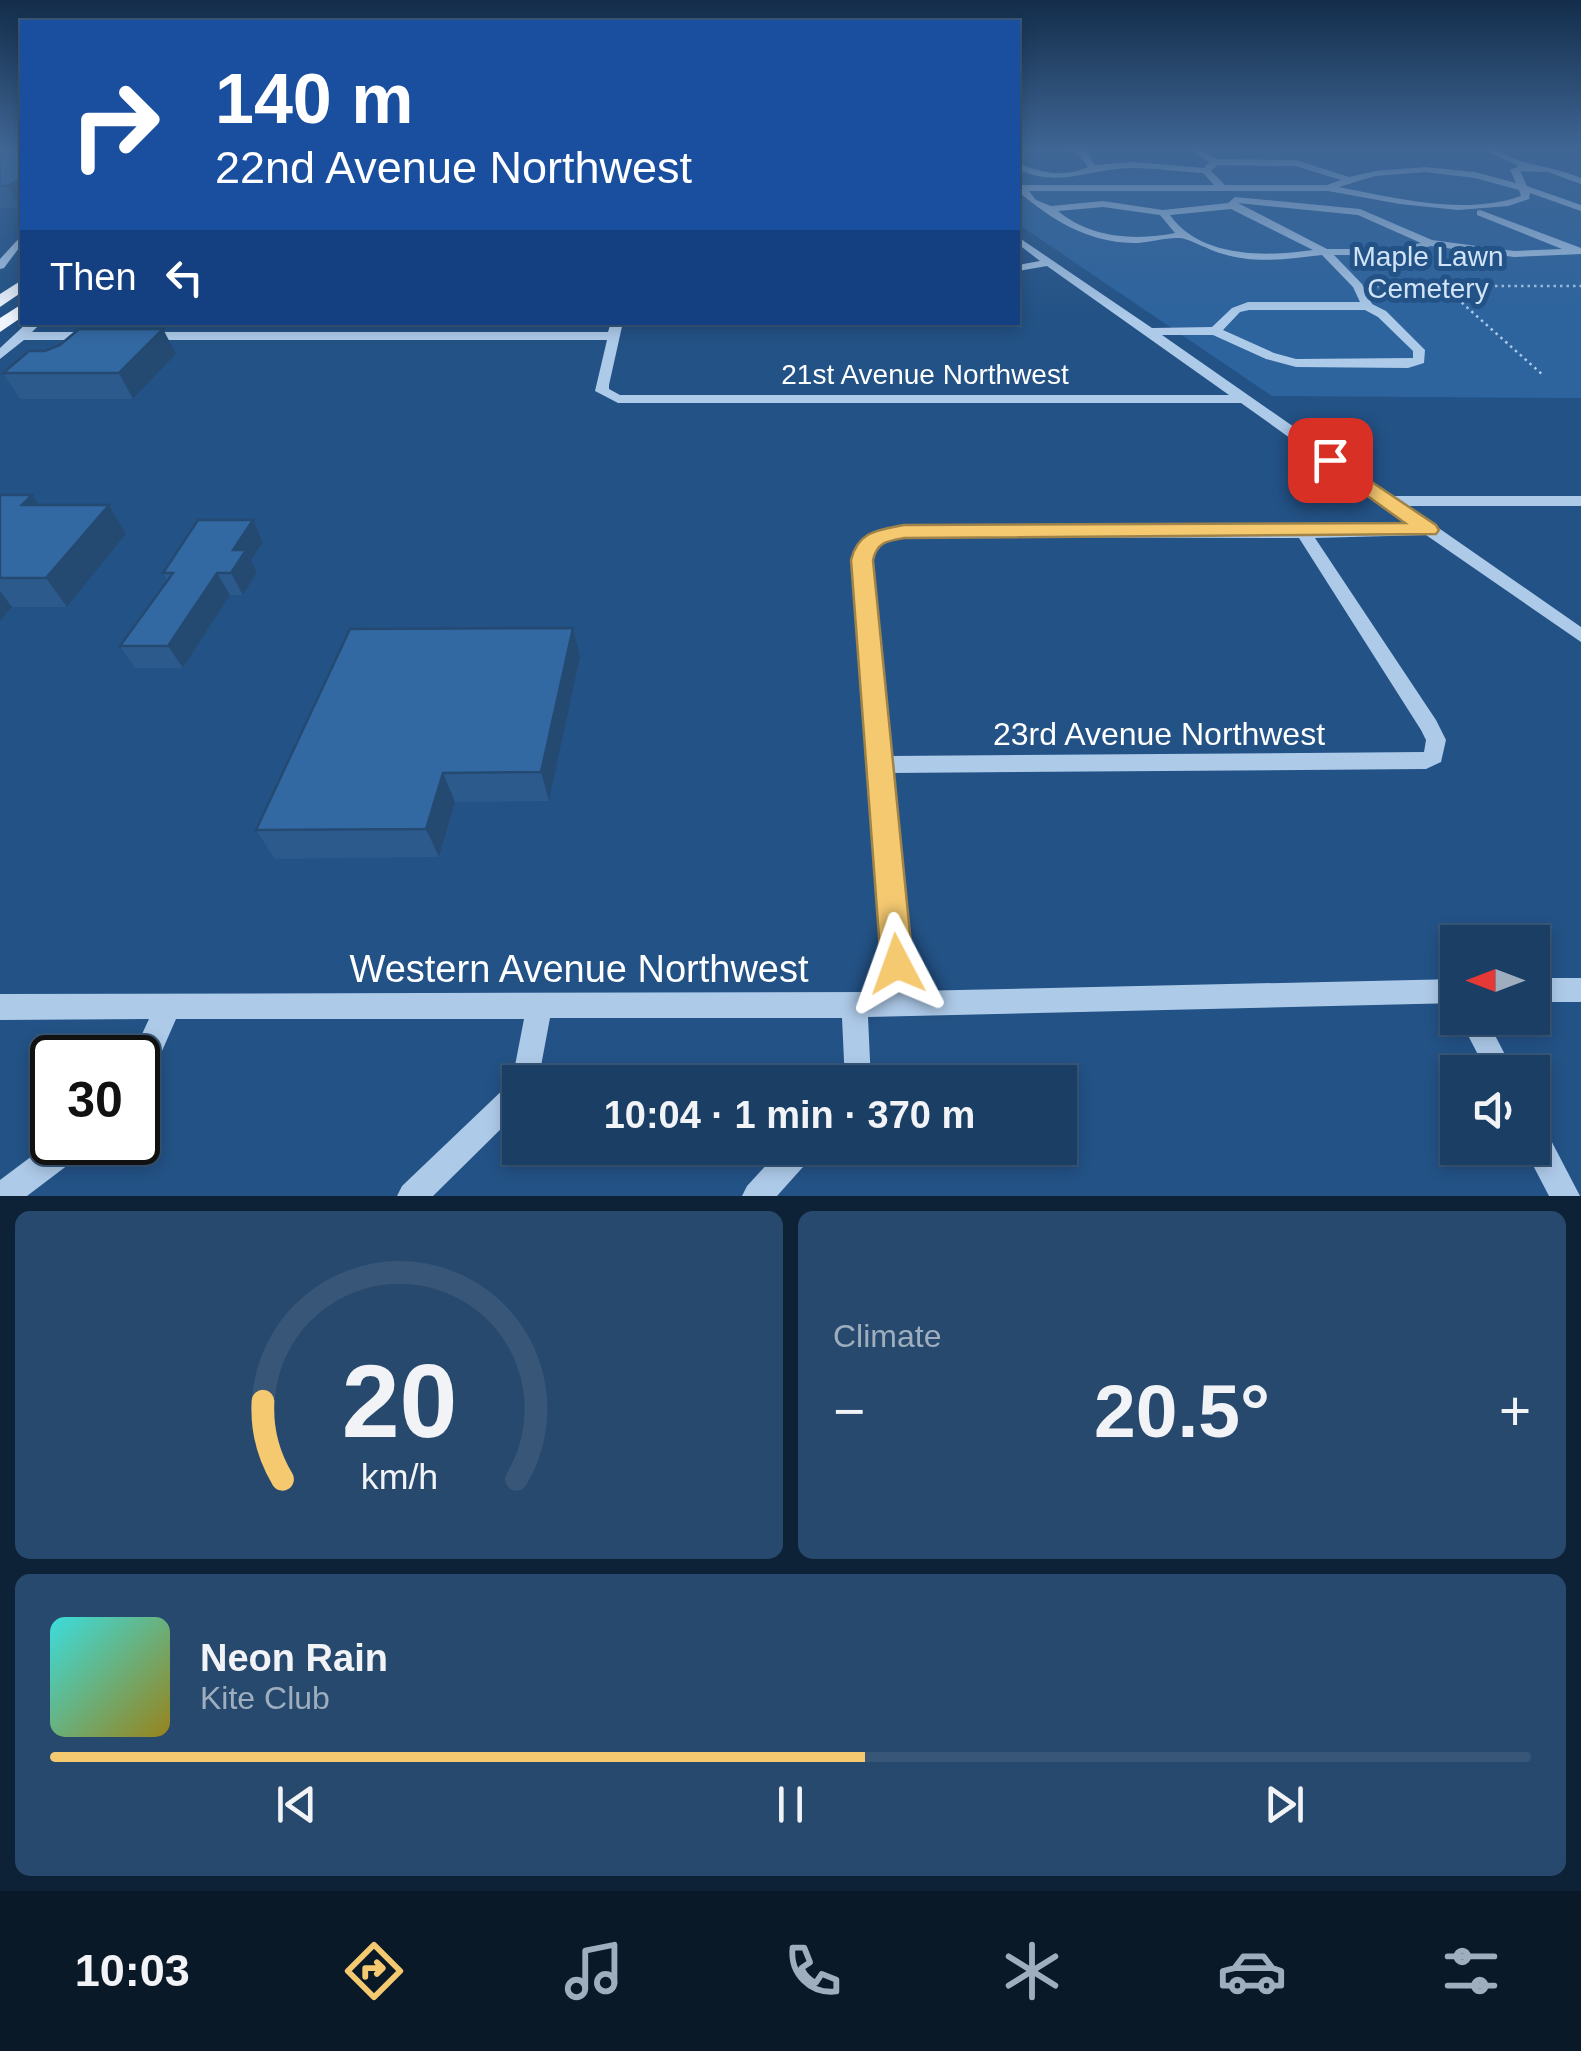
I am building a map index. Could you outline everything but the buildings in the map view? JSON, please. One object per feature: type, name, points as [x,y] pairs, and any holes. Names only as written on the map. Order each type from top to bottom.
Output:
[{"type":"main road","points":[[0,302],[20,287]]},
{"type":"main road","points":[[0,328],[20,311]]},
{"type":"street","points":[[1042,206],[1058,218],[1092,233],[1159,240],[1182,234]]},
{"type":"street","points":[[1050,209],[1084,206]]},
{"type":"street","points":[[1117,206],[1163,212],[1217,206]]},
{"type":"street","points":[[1236,206],[1324,252],[1358,286],[1367,306]]},
{"type":"street","points":[[1262,206],[1360,212],[1430,243],[1514,254],[1580,251]]},
{"type":"street","points":[[1360,212],[1369,206]]},
{"type":"street","points":[[1456,206],[1462,206]]},
{"type":"street","points":[[1456,206],[1580,251]]},
{"type":"street","points":[[1163,212],[1182,234],[1239,256],[1392,253],[1430,243]]},
{"type":"street","points":[[0,266],[20,241]]},
{"type":"street","points":[[1020,241],[1581,636]]},
{"type":"street","points":[[1020,268],[1050,262]]},
{"type":"street","points":[[1148,332],[1215,331],[1270,356],[1296,363],[1392,365],[1419,360],[1419,350],[1382,314],[1367,306],[1248,306],[1236,310],[1215,331]]},
{"type":"street","points":[[0,354],[33,325]]},
{"type":"street","points":[[119,336],[616,329]]},
{"type":"street","name":"21st Avenue Northwest","points":[[616,329],[602,385],[608,396],[631,400],[1243,399]]},
{"type":"street","points":[[20,336],[99,336]]},
{"type":"street","points":[[1389,501],[1581,501]]},
{"type":"street","points":[[900,1004],[862,560],[865,546],[876,537],[904,532],[1428,530]]},
{"type":"street","name":"23rd Avenue Northwest","points":[[881,765],[1412,764],[1434,756],[1436,740],[1429,726],[1304,533]]},
{"type":"street","points":[[1550,990],[1581,990]]},
{"type":"street","name":"Western Avenue Northwest","points":[[0,1007],[854,1005],[1440,991]]},
{"type":"street","points":[[854,1005],[857,1065]]},
{"type":"street","points":[[155,1035],[168,1007]]},
{"type":"street","points":[[527,1065],[538,1008]]},
{"type":"street","points":[[412,1196],[502,1108]]},
{"type":"street","points":[[3,1196],[44,1165]]},
{"type":"street","points":[[757,1196],[785,1165]]},
{"type":"street","points":[[1548,1165],[1565,1196]]},
{"type":"path","points":[[1358,286],[1581,286]]},
{"type":"path","points":[[1443,286],[1544,376]]},
{"type":"green space","name":"Maple Lawn Cemetery","points":[[1020,206],[1581,206],[1581,398],[1272,396],[1020,225]]},
{"type":"route","points":[[897,964],[862,560],[865,546],[876,537],[904,532],[1428,530],[1330,460]]}]
